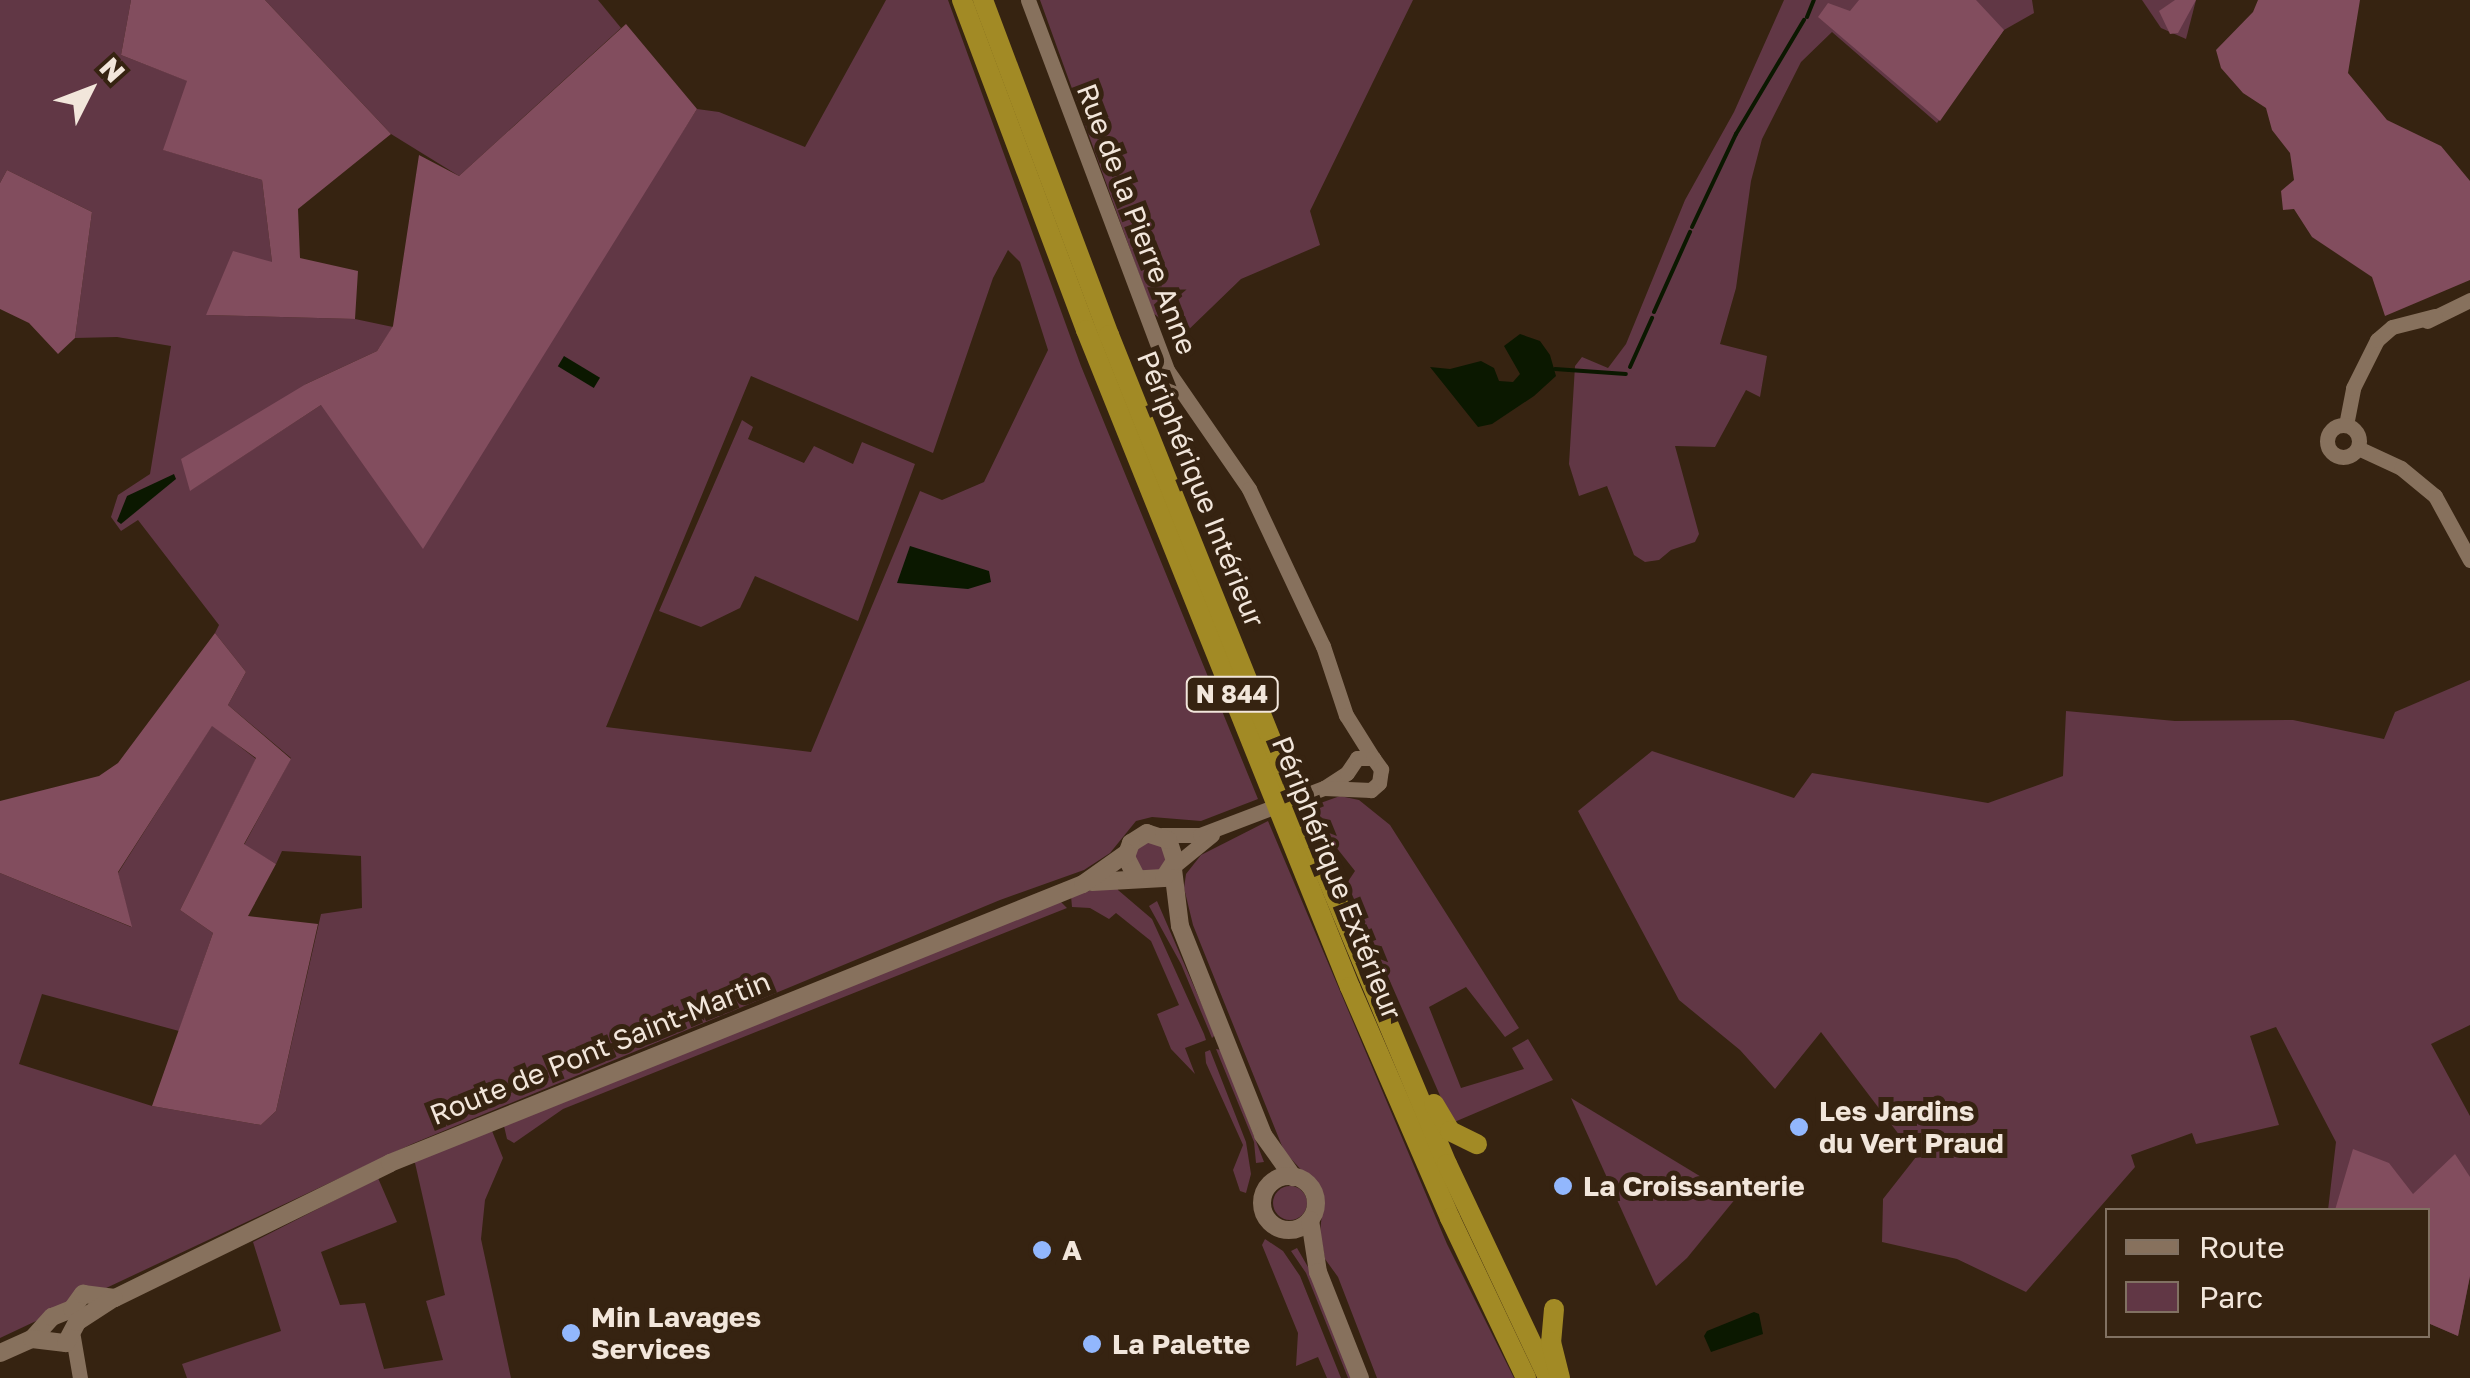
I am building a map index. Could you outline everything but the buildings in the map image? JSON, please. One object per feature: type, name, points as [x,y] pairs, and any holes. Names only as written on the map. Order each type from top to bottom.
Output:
[{"type":"highway","name":"Périphérique Extérieur","points":[[962,0],[1086,330],[1350,987],[1450,1218],[1526,1378]]},
{"type":"highway","name":"Périphérique Intérieur","points":[[983,0],[1103,318],[1400,1053],[1481,1240],[1548,1378]]},
{"type":"highway","points":[[1400,1053],[1450,1131],[1477,1144]]},
{"type":"highway","points":[[1554,1310],[1551,1342],[1560,1378]]},
{"type":"main road","points":[[1180,926],[1128,866],[1127,852],[1140,835],[1162,835],[1174,847],[1180,926],[1263,1135],[1270,1185],[1263,1198],[1265,1213],[1277,1227],[1291,1230],[1310,1220],[1316,1209],[1313,1192],[1293,1177],[1263,1135]]},
{"type":"main road","name":"Route de Pont Saint-Martin","points":[[52,1337],[79,1296],[86,1293],[103,1302],[397,1160],[1084,884],[1127,852]]},
{"type":"main road","points":[[1084,884],[1158,881],[1173,868]]},
{"type":"main road","points":[[1270,1185],[1293,1177]]},
{"type":"main road","points":[[1310,1220],[1318,1272]]},
{"type":"main road","points":[[1291,1230],[1318,1272],[1360,1378]]},
{"type":"main road","points":[[0,1353],[52,1337],[103,1302]]},
{"type":"street","name":"Rue de la Pierre Anne","points":[[1028,0],[1162,358],[1178,390],[1249,489],[1323,646],[1346,716],[1372,758]]},
{"type":"street","points":[[2346,425],[2352,388],[2376,349],[2470,300]]},
{"type":"street","points":[[2346,425],[2358,435],[2358,448]]},
{"type":"street","points":[[2346,425],[2330,432],[2328,447],[2342,457],[2358,448]]},
{"type":"street","points":[[2358,448],[2401,468],[2435,496],[2470,560]]},
{"type":"street","name":"Rue de la Pierre Anne","points":[[1346,716],[1350,775]]},
{"type":"street","points":[[1162,835],[1200,834],[1324,788],[1350,775],[1357,758],[1372,758],[1382,769],[1379,783],[1366,791],[1350,775]]},
{"type":"street","points":[[1173,868],[1224,827]]},
{"type":"street","points":[[52,1337],[80,1375]]},
{"type":"green space","points":[[0,0],[131,0],[121,55],[188,81],[164,150],[262,180],[272,262],[207,315],[355,319],[393,327],[377,351],[306,384],[191,490],[321,405],[605,252],[697,109],[719,112],[805,147],[886,0],[948,0],[1081,366],[1258,799],[1201,821],[1152,817],[1136,821],[1110,853],[1084,870],[1000,900],[412,1144],[0,1338],[0,873],[131,927],[118,873],[212,725],[256,759],[180,910],[213,933],[179,1031],[42,994],[19,1064],[152,1106],[261,1125],[276,1111],[321,914],[362,908],[361,856],[282,851],[276,864],[244,845],[291,758],[228,705],[246,672],[215,633],[219,625],[138,520],[121,531],[111,517],[118,495],[150,474],[171,346],[117,337],[75,338],[92,212],[7,170],[0,183]],"holes":[[[1008,250],[1020,262],[1048,350],[984,482],[942,500],[920,491],[811,752],[606,727],[751,376],[933,453],[993,278]]]},
{"type":"green space","points":[[265,0],[598,0],[621,28],[459,176],[391,134]]},
{"type":"green space","points":[[1040,0],[1413,0],[1310,211],[1320,245],[1241,279],[1181,337],[1169,332],[1167,324],[1153,313]]},
{"type":"green space","points":[[1784,0],[2032,0],[2034,13],[2004,30],[1937,123],[1832,32],[1801,62],[1762,139],[1751,181],[1736,288],[1720,344],[1767,356],[1760,397],[1746,390],[1715,447],[1675,446],[1699,534],[1695,542],[1671,550],[1659,560],[1645,562],[1634,555],[1607,486],[1579,496],[1569,464],[1575,366],[1582,357],[1608,368],[1626,344],[1685,200],[1734,112]]},
{"type":"green space","points":[[2142,0],[2196,0],[2186,39],[2161,28]]},
{"type":"green space","points":[[742,420],[753,427],[748,439],[804,463],[814,446],[853,464],[862,442],[915,464],[858,621],[755,576],[740,608],[701,627],[659,611]]},
{"type":"green space","points":[[2470,680],[2470,1025],[2431,1044],[2470,1116],[2470,1276],[2458,1336],[2430,1324],[2430,1208],[2328,1208],[2336,1142],[2276,1027],[2250,1036],[2279,1125],[2196,1144],[2192,1133],[2131,1155],[2135,1167],[2026,1292],[1957,1259],[1882,1242],[1883,1199],[1916,1157],[1821,1032],[1775,1089],[1740,1050],[1679,1000],[1578,811],[1652,751],[1794,798],[1812,773],[1988,803],[2063,776],[2066,711],[2175,721],[2293,720],[2384,739],[2395,712]]},
{"type":"green space","points":[[1340,796],[1359,800],[1390,825],[1519,1028],[1505,1037],[1466,987],[1429,1007],[1461,1088],[1524,1069],[1512,1048],[1528,1039],[1553,1080],[1452,1123],[1347,883],[1355,871],[1332,842],[1315,805]]},
{"type":"green space","points":[[1268,821],[1447,1244],[1514,1378],[1377,1378],[1338,1277],[1325,1259],[1320,1232],[1324,1195],[1284,1151],[1193,925],[1184,888],[1186,874],[1201,855]]},
{"type":"green space","points":[[1144,841],[1160,842],[1169,857],[1161,872],[1143,873],[1133,854]]},
{"type":"green space","points":[[1117,883],[1118,890],[1152,919],[1204,1034],[1206,1040],[1185,1048],[1195,1074],[1171,1049],[1157,1014],[1179,1005],[1151,941],[1116,913],[1109,919],[1090,908],[1072,907],[1071,896]]},
{"type":"green space","points":[[1060,901],[1067,908],[563,1109],[514,1143],[507,1139],[504,1126]]},
{"type":"green space","points":[[1157,901],[1215,1035],[1212,1038],[1181,964],[1149,906]]},
{"type":"green space","points":[[1216,1049],[1221,1050],[1264,1162],[1256,1163],[1254,1142]]},
{"type":"green space","points":[[1210,1050],[1246,1142],[1251,1174],[1246,1193],[1240,1191],[1233,1170],[1243,1145],[1206,1063],[1205,1052]]},
{"type":"green space","points":[[1571,1098],[1736,1198],[1687,1258],[1656,1286]]},
{"type":"green space","points":[[492,1131],[503,1158],[485,1200],[481,1239],[511,1378],[187,1378],[182,1364],[281,1331],[253,1242],[378,1178],[397,1222],[321,1252],[340,1305],[365,1303],[384,1369],[443,1360],[426,1301],[445,1295],[415,1163],[409,1163]]},
{"type":"green space","points":[[1290,1186],[1302,1191],[1307,1203],[1302,1215],[1290,1220],[1278,1215],[1273,1203],[1278,1191]]},
{"type":"green space","points":[[1265,1239],[1283,1251],[1300,1276],[1341,1378],[1327,1378],[1318,1357],[1296,1366],[1298,1333],[1262,1245]]},
{"type":"green space","points":[[1297,1248],[1315,1279],[1354,1378],[1348,1378],[1306,1273],[1291,1251]]},
{"type":"shaded area","points":[[131,0],[265,0],[391,134],[298,209],[300,258],[358,271],[355,319],[206,315],[233,251],[272,262],[262,180],[163,150],[187,81],[121,55]]},
{"type":"shaded area","points":[[1859,0],[1976,0],[2004,30],[1940,121],[1818,17],[1828,3],[1850,11]]},
{"type":"shaded area","points":[[2175,0],[2196,0],[2178,33],[2170,34],[2159,11]]},
{"type":"shaded area","points":[[2258,0],[2360,0],[2348,73],[2387,120],[2441,146],[2470,181],[2470,280],[2385,316],[2372,277],[2312,237],[2294,209],[2283,210],[2281,191],[2294,180],[2290,153],[2272,130],[2266,108],[2243,93],[2221,68],[2216,50],[2253,12]]},
{"type":"shaded area","points":[[626,24],[697,109],[423,549],[321,405],[190,491],[181,459],[306,384],[377,351],[393,326],[419,155],[459,176]]},
{"type":"shaded area","points":[[7,170],[92,212],[75,338],[58,354],[29,323],[0,309],[0,183]]},
{"type":"shaded area","points":[[1520,334],[1540,341],[1550,355],[1556,376],[1492,424],[1478,427],[1430,367],[1450,369],[1481,361],[1494,368],[1499,381],[1513,382],[1520,374],[1504,346]]},
{"type":"shaded area","points":[[564,356],[600,378],[594,388],[558,366]]},
{"type":"shaded area","points":[[174,474],[176,479],[121,524],[117,521],[127,496]]},
{"type":"shaded area","points":[[910,546],[989,571],[991,582],[968,589],[897,583]]},
{"type":"shaded area","points":[[215,633],[246,672],[228,705],[291,759],[244,844],[276,864],[248,916],[318,924],[276,1111],[261,1125],[152,1106],[213,933],[180,910],[256,758],[212,726],[118,872],[132,927],[0,873],[0,801],[99,776],[118,763]]},
{"type":"shaded area","points":[[2353,1149],[2389,1163],[2413,1194],[2455,1154],[2470,1177],[2470,1276],[2458,1336],[2430,1324],[2430,1208],[2336,1208]]},
{"type":"shaded area","points":[[1754,1312],[1759,1314],[1763,1334],[1711,1352],[1704,1336],[1707,1331]]},
{"type":"waterway","points":[[1807,17],[1814,0]]},
{"type":"waterway","points":[[1692,227],[1736,134],[1804,20]]},
{"type":"waterway","points":[[1654,312],[1690,232]]},
{"type":"waterway","points":[[1630,367],[1652,318]]},
{"type":"waterway","points":[[1555,369],[1626,374]]},
{"type":"place","name":"Les Jardins du Vert Praud","points":[[1799,1127]]},
{"type":"place","name":"La Croissanterie","points":[[1563,1186]]},
{"type":"place","name":"A","points":[[1042,1250]]},
{"type":"place","name":"Min Lavages Services","points":[[571,1333]]},
{"type":"place","name":"La Palette","points":[[1092,1344]]}]
